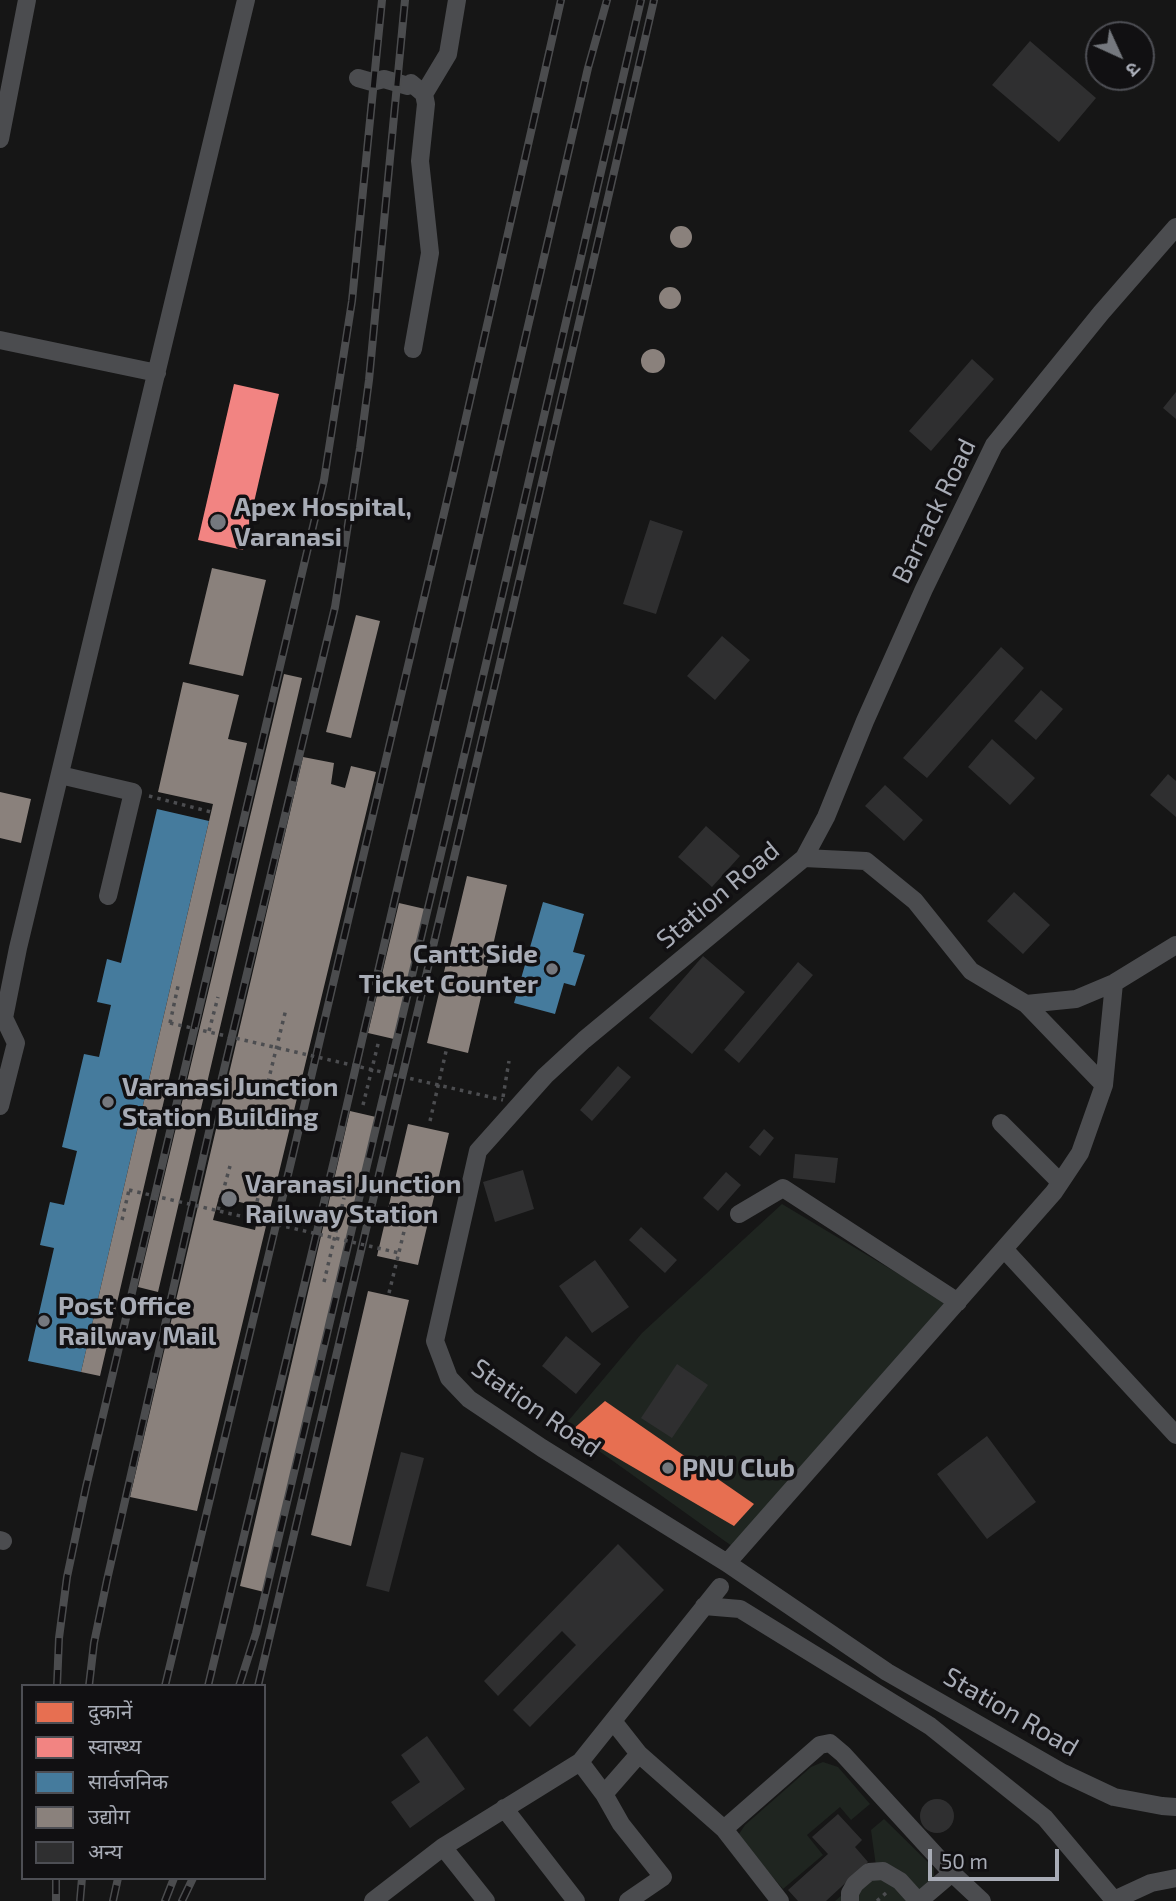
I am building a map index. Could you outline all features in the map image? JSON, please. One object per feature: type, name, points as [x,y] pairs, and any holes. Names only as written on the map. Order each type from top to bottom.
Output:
[{"type":"street","points":[[0,139],[27,0]]},
{"type":"street","points":[[0,1107],[16,1043],[2,1018],[246,0]]},
{"type":"street","points":[[424,94],[448,54],[457,0]]},
{"type":"street","points":[[358,78],[384,86],[408,86],[411,83],[424,94],[426,104],[420,161],[430,253],[413,349]]},
{"type":"street","name":"Barrack Road","points":[[804,858],[826,817],[864,721],[944,545],[994,445],[1101,313],[1176,227]]},
{"type":"street","points":[[0,340],[157,373]]},
{"type":"street","points":[[60,775],[133,792],[108,896]]},
{"type":"street","points":[[804,858],[866,861],[915,901],[971,971],[1026,1004],[1104,1085]]},
{"type":"street","name":"Station Road","points":[[804,858],[584,1040],[545,1076],[478,1151],[435,1341],[449,1378],[469,1399],[542,1448],[727,1563],[887,1672],[1063,1773],[1114,1797],[1176,1807]]},
{"type":"street","points":[[1026,1004],[1076,999],[1114,983],[1176,944]]},
{"type":"street","points":[[727,1563],[1004,1249],[1060,1182],[1080,1153],[1104,1085],[1114,983]]},
{"type":"street","points":[[1002,1124],[1060,1182]]},
{"type":"street","points":[[739,1214],[783,1188],[958,1302]]},
{"type":"street","points":[[1004,1249],[1176,1435]]},
{"type":"street","points":[[373,1901],[443,1847],[580,1762],[720,1587]]},
{"type":"street","points":[[704,1606],[740,1609],[930,1726],[1045,1818],[1113,1900],[1151,1883],[1176,1878]]},
{"type":"street","points":[[613,1721],[639,1754],[724,1829],[780,1901]]},
{"type":"street","points":[[724,1829],[820,1745],[830,1743],[952,1873],[982,1901]]},
{"type":"street","points":[[604,1794],[639,1754]]},
{"type":"street","points":[[580,1762],[604,1794],[621,1824],[663,1877],[628,1901]]},
{"type":"street","points":[[504,1808],[576,1901]]},
{"type":"street","points":[[443,1847],[486,1901]]},
{"type":"street","points":[[850,1901],[850,1893],[855,1884],[869,1872],[883,1871],[900,1881],[918,1901],[952,1873]]},
{"type":"path","points":[[133,792],[211,812]]},
{"type":"path","points":[[178,986],[170,1023],[503,1100],[509,1061]]},
{"type":"path","points":[[209,1031],[218,997]]},
{"type":"path","points":[[268,1082],[286,1009]]},
{"type":"path","points":[[363,1105],[379,1040]]},
{"type":"path","points":[[430,1121],[447,1047]]},
{"type":"path","points":[[218,1210],[230,1166]]},
{"type":"path","points":[[253,1219],[264,1173]]},
{"type":"path","points":[[122,1220],[129,1190],[399,1253]]},
{"type":"path","points":[[324,1282],[344,1198]]},
{"type":"path","points":[[389,1293],[409,1211]]},
{"type":"shaded area","points":[[782,1204],[947,1303],[736,1549],[564,1426],[642,1333]]},
{"type":"shaded area","points":[[823,1762],[838,1767],[870,1804],[851,1820],[840,1807],[807,1835],[823,1855],[783,1889],[740,1839],[739,1834],[745,1825],[811,1767]]},
{"type":"shaded area","points":[[884,1819],[934,1868],[934,1878],[906,1901],[835,1901],[876,1866],[871,1830]]},
{"type":"building: दुकानें","name":"PNU Club","points":[[605,1401],[754,1504],[734,1526],[571,1431]]},
{"type":"building: स्वास्थ्य","points":[[234,384],[279,394],[243,550],[198,540]]},
{"type":"building: सार्वजनिक","name":"Varanasi Junction Station Building","points":[[157,809],[209,821],[81,1372],[28,1361],[54,1248],[40,1245],[50,1202],[64,1205],[77,1151],[62,1147],[84,1054],[99,1057],[111,1005],[97,1002],[107,959],[121,963]]},
{"type":"building: सार्वजनिक","name":"Cantt Side Ticket Counter","points":[[543,902],[584,914],[573,952],[585,955],[575,986],[564,983],[555,1014],[514,1003]]},
{"type":"building: उद्योग","points":[[681,226],[691,233],[692,237],[685,247],[681,248],[671,241],[670,237],[677,227]]},
{"type":"building: उद्योग","points":[[670,287],[678,290],[681,298],[678,306],[670,309],[662,306],[659,298],[662,290]]},
{"type":"building: उद्योग","points":[[653,349],[661,353],[665,361],[661,369],[653,373],[645,369],[641,361],[645,353]]},
{"type":"building: उद्योग","points":[[212,568],[266,580],[243,676],[189,664]]},
{"type":"building: उद्योग","points":[[356,615],[380,621],[351,738],[326,732]]},
{"type":"building: उद्योग","points":[[284,674],[302,678],[158,1292],[138,1287]]},
{"type":"building: उद्योग","points":[[183,682],[239,695],[228,739],[247,743],[100,1376],[81,1372],[213,804],[158,792]]},
{"type":"building: उद्योग","points":[[303,757],[334,763],[331,784],[345,788],[351,766],[376,772],[197,1511],[130,1497]],"holes":[[[219,1197],[260,1207],[255,1230],[213,1220]]]},
{"type":"building: उद्योग","points":[[0,792],[31,799],[21,843],[0,838]]},
{"type":"building: उद्योग","points":[[467,876],[507,885],[468,1053],[427,1043]]},
{"type":"building: उद्योग","points":[[399,903],[425,909],[394,1039],[368,1033]]},
{"type":"building: उद्योग","points":[[350,1111],[376,1117],[264,1592],[240,1586]]},
{"type":"building: उद्योग","points":[[408,1124],[449,1133],[418,1265],[377,1256]]},
{"type":"building: उद्योग","points":[[368,1291],[409,1300],[351,1546],[311,1535]]},
{"type":"building: अन्य","points":[[1030,41],[1096,98],[1059,142],[992,85]]},
{"type":"building: अन्य","points":[[972,359],[994,379],[931,451],[909,431]]},
{"type":"building: अन्य","points":[[1176,392],[1176,419],[1163,408]]},
{"type":"building: अन्य","points":[[650,520],[683,531],[656,614],[623,604]]},
{"type":"building: अन्य","points":[[722,636],[750,660],[715,700],[687,676]]},
{"type":"building: अन्य","points":[[1001,647],[1024,668],[927,778],[903,758]]},
{"type":"building: अन्य","points":[[1041,690],[1063,709],[1036,740],[1014,721]]},
{"type":"building: अन्य","points":[[992,739],[1035,778],[1010,805],[968,767]]},
{"type":"building: अन्य","points":[[1168,774],[1176,781],[1176,817],[1150,795]]},
{"type":"building: अन्य","points":[[885,785],[923,820],[904,841],[865,806]]},
{"type":"building: अन्य","points":[[706,826],[740,856],[712,887],[678,857]]},
{"type":"building: अन्य","points":[[1014,892],[1050,925],[1023,954],[987,921]]},
{"type":"building: अन्य","points":[[703,956],[745,992],[692,1054],[649,1018]]},
{"type":"building: अन्य","points":[[798,962],[813,975],[739,1063],[724,1050]]},
{"type":"building: अन्य","points":[[618,1066],[631,1077],[592,1121],[580,1110]]},
{"type":"building: अन्य","points":[[764,1129],[774,1138],[760,1156],[749,1147]]},
{"type":"building: अन्य","points":[[795,1154],[838,1158],[835,1183],[793,1178]]},
{"type":"building: अन्य","points":[[523,1170],[534,1209],[495,1222],[483,1182]]},
{"type":"building: अन्य","points":[[726,1172],[741,1185],[718,1211],[703,1198]]},
{"type":"building: अन्य","points":[[641,1227],[677,1260],[665,1273],[629,1240]]},
{"type":"building: अन्य","points":[[595,1260],[629,1307],[592,1333],[559,1286]]},
{"type":"building: अन्य","points":[[566,1336],[601,1364],[576,1394],[542,1366]]},
{"type":"building: अन्य","points":[[677,1364],[708,1385],[672,1438],[641,1418]]},
{"type":"building: अन्य","points":[[987,1436],[1036,1502],[987,1539],[937,1474]]},
{"type":"building: अन्य","points":[[401,1452],[424,1458],[389,1592],[366,1586]]},
{"type":"building: अन्य","points":[[618,1544],[664,1590],[530,1727],[513,1710],[576,1645],[562,1631],[498,1696],[484,1681]]},
{"type":"building: अन्य","points":[[427,1736],[465,1789],[410,1828],[391,1802],[420,1782],[401,1755]]},
{"type":"building: अन्य","points":[[937,1799],[949,1804],[954,1816],[949,1828],[937,1833],[925,1828],[920,1816],[925,1804]]},
{"type":"building: अन्य","points":[[838,1814],[862,1840],[855,1847],[868,1862],[826,1901],[798,1901],[788,1890],[828,1854],[812,1837]]},
{"type":"railway","points":[[57,1684],[59,1638],[67,1577],[86,1487],[324,480],[352,301],[382,0]]},
{"type":"railway","points":[[89,1684],[94,1643],[107,1580],[209,1132],[335,607],[369,380],[405,0]]},
{"type":"railway","points":[[165,1684],[453,475],[561,0]]},
{"type":"railway","points":[[208,1684],[333,1165],[588,68],[607,0]]},
{"type":"railway","points":[[240,1684],[256,1633],[641,0]]},
{"type":"railway","points":[[258,1684],[654,0]]},
{"type":"railway","points":[[56,1880],[56,1901]]},
{"type":"railway","points":[[80,1901],[82,1880]]},
{"type":"railway","points":[[113,1901],[118,1880]]},
{"type":"railway","points":[[165,1901],[173,1880]]},
{"type":"railway","points":[[182,1901],[192,1880]]},
{"type":"place","name":"Apex Hospital, Varanasi","points":[[218,522]]},
{"type":"place","name":"Cantt Side Ticket Counter","points":[[552,969]]},
{"type":"place","name":"Varanasi Junction Station Building","points":[[108,1102]]},
{"type":"place","name":"Varanasi Junction Railway Station","points":[[229,1199]]},
{"type":"place","name":"Post Office Railway Mail","points":[[44,1321]]},
{"type":"place","name":"PNU Club","points":[[668,1468]]}]
